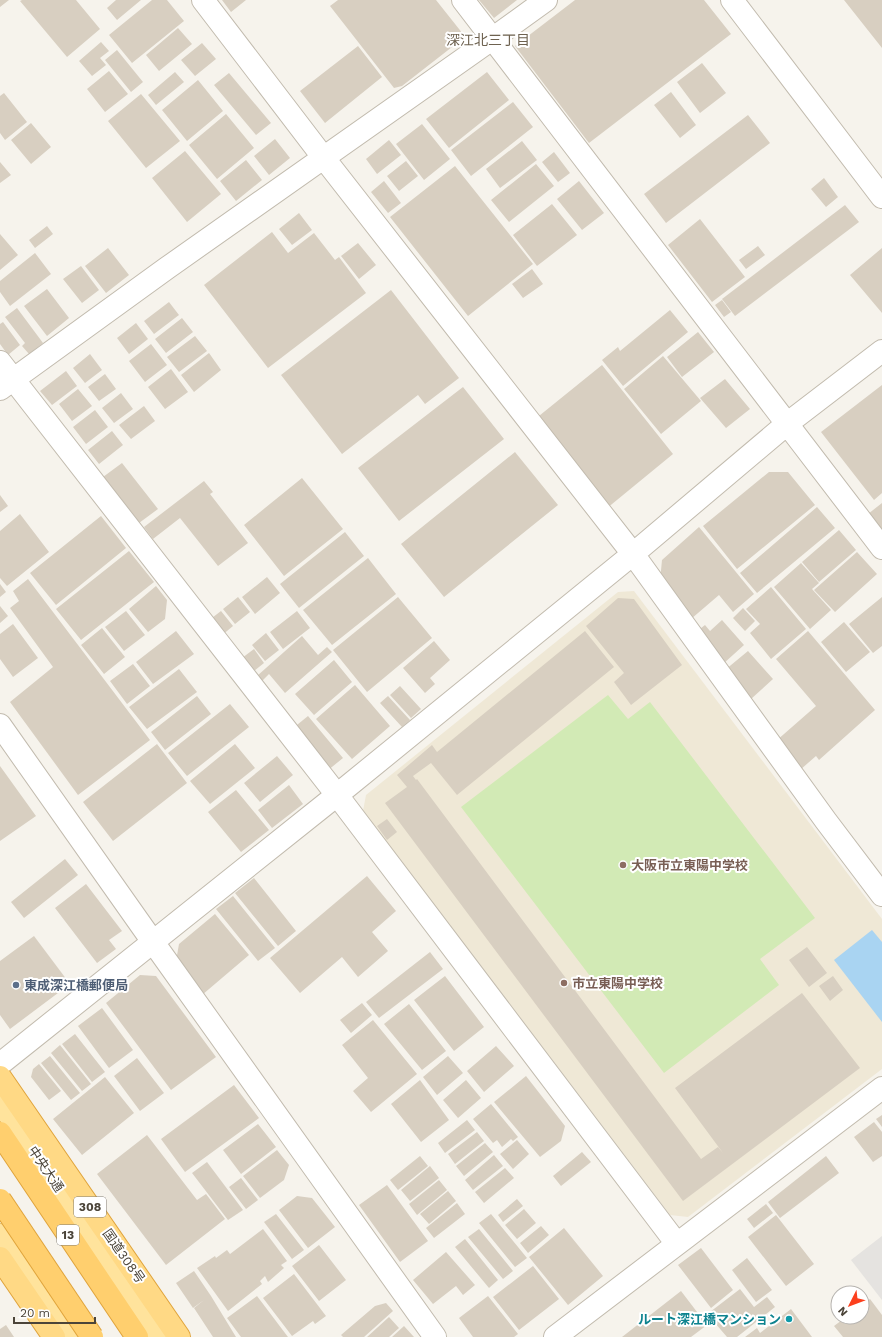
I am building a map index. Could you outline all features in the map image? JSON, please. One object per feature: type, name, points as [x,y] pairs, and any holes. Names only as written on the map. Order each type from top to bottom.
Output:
[{"type":"highway","name":"国道308号","points":[[0,1077],[179,1337]]},
{"type":"highway","name":"13","points":[[0,1133],[137,1337]]},
{"type":"highway","points":[[0,1200],[92,1337]]},
{"type":"highway","points":[[0,1258],[54,1337]]},
{"type":"main road","name":"中央大通","points":[[0,1101],[157,1337]]},
{"type":"main road","points":[[0,1235],[67,1337]]},
{"type":"street","points":[[203,0],[323,157],[632,554],[882,896]]},
{"type":"street","points":[[463,0],[788,423],[882,548]]},
{"type":"street","points":[[7,385],[167,268],[546,0]]},
{"type":"street","points":[[732,0],[882,197]]},
{"type":"street","points":[[0,1064],[337,795],[632,554],[788,423],[882,351]]},
{"type":"street","points":[[0,362],[7,385],[337,795],[677,1244]]},
{"type":"street","points":[[0,725],[152,942],[435,1337]]},
{"type":"street","points":[[555,1337],[882,1088]]},
{"type":"shaded area","name":"大阪市立東陽中学校","points":[[634,591],[882,919],[882,1069],[688,1217],[670,1215],[363,811],[366,795],[618,592]]},
{"type":"shaded area","points":[[882,1236],[882,1300],[851,1260]]},
{"type":"green space","points":[[608,695],[628,719],[650,702],[815,918],[760,959],[779,985],[664,1073],[461,807]]},
{"type":"water","points":[[872,930],[882,942],[882,1022],[834,960]]},
{"type":"building","points":[[0,0],[9,0],[0,7]]},
{"type":"building","points":[[76,0],[100,29],[67,57],[20,1]]},
{"type":"building","points":[[116,0],[141,0],[117,20],[107,8]]},
{"type":"building","points":[[152,0],[167,0],[184,21],[132,63],[109,35]]},
{"type":"building","points":[[222,0],[246,0],[231,12]]},
{"type":"building","points":[[338,0],[436,0],[463,34],[461,40],[402,86],[394,88],[330,6]]},
{"type":"building","points":[[479,0],[517,0],[494,18]]},
{"type":"building","points":[[575,0],[704,0],[731,34],[589,143],[515,46]]},
{"type":"building","points":[[844,0],[882,0],[882,48]]},
{"type":"building","points":[[178,28],[192,44],[159,71],[146,55]]},
{"type":"building","points":[[101,42],[109,51],[100,58],[106,65],[92,76],[79,61]]},
{"type":"building","points":[[202,43],[216,59],[195,76],[181,60]]},
{"type":"building","points":[[358,46],[382,77],[325,123],[300,91]]},
{"type":"building","points":[[117,50],[143,82],[131,92],[105,60]]},
{"type":"building","points":[[702,63],[726,93],[700,113],[677,82]]},
{"type":"building","points":[[109,71],[128,94],[105,112],[87,89]]},
{"type":"building","points":[[175,72],[184,82],[156,105],[148,95]]},
{"type":"building","points":[[487,72],[509,100],[449,148],[426,119]]},
{"type":"building","points":[[229,73],[271,123],[256,135],[214,85]]},
{"type":"building","points":[[198,80],[223,111],[187,141],[162,110]]},
{"type":"building","points":[[671,92],[696,125],[680,138],[654,105]]},
{"type":"building","points":[[4,93],[27,122],[5,140],[0,133],[0,96]]},
{"type":"building","points":[[141,94],[180,141],[146,168],[108,121]]},
{"type":"building","points":[[513,102],[533,127],[471,176],[451,150]]},
{"type":"building","points":[[226,114],[254,148],[217,179],[189,145]]},
{"type":"building","points":[[748,115],[770,143],[666,223],[644,194]]},
{"type":"building","points":[[31,123],[51,147],[31,164],[11,140]]},
{"type":"building","points":[[422,124],[450,159],[424,180],[396,144]]},
{"type":"building","points":[[275,139],[290,158],[269,175],[254,156]]},
{"type":"building","points":[[389,140],[401,155],[377,174],[366,159]]},
{"type":"building","points":[[522,141],[537,160],[500,188],[486,169]]},
{"type":"building","points":[[185,151],[221,194],[187,222],[152,178]]},
{"type":"building","points":[[554,152],[570,173],[558,182],[542,162]]},
{"type":"building","points":[[246,160],[262,180],[236,201],[220,181]]},
{"type":"building","points":[[406,161],[418,176],[399,191],[387,176]]},
{"type":"building","points":[[0,162],[11,175],[0,183]]},
{"type":"building","points":[[536,164],[554,186],[509,222],[491,200]]},
{"type":"building","points":[[455,166],[533,264],[468,316],[390,217]]},
{"type":"building","points":[[824,178],[838,197],[826,207],[811,189]]},
{"type":"building","points":[[384,181],[401,203],[388,213],[371,192]]},
{"type":"building","points":[[579,181],[604,213],[582,230],[557,199]]},
{"type":"building","points":[[552,204],[577,235],[537,266],[513,235]]},
{"type":"building","points":[[845,205],[859,222],[735,316],[722,299]]},
{"type":"building","points":[[299,213],[312,230],[292,245],[279,229]]},
{"type":"building","points":[[700,219],[745,277],[712,302],[668,245]]},
{"type":"building","points":[[47,226],[53,234],[35,248],[29,240]]},
{"type":"building","points":[[272,232],[288,253],[314,233],[335,260],[339,257],[366,293],[268,368],[204,285]]},
{"type":"building","points":[[0,234],[18,255],[0,270]]},
{"type":"building","points":[[358,243],[376,265],[359,279],[341,256]]},
{"type":"building","points":[[758,246],[765,255],[746,269],[739,260]]},
{"type":"building","points":[[108,248],[129,275],[106,293],[85,266]]},
{"type":"building","points":[[882,248],[882,313],[850,275]]},
{"type":"building","points":[[35,253],[51,274],[10,306],[0,292],[0,281]]},
{"type":"building","points":[[81,266],[99,290],[82,303],[63,279]]},
{"type":"building","points":[[532,269],[543,284],[523,298],[512,284]]},
{"type":"building","points":[[47,289],[69,318],[47,336],[24,306]]},
{"type":"building","points":[[391,290],[459,378],[425,404],[418,395],[342,454],[281,375]]},
{"type":"building","points":[[722,300],[731,312],[724,317],[715,305]]},
{"type":"building","points":[[169,302],[179,315],[154,334],[144,321]]},
{"type":"building","points":[[17,308],[43,343],[29,354],[22,346],[25,343],[5,317]]},
{"type":"building","points":[[670,310],[688,332],[623,386],[602,360],[618,347],[620,351]]},
{"type":"building","points":[[182,318],[193,332],[166,353],[155,339]]},
{"type":"building","points":[[3,322],[20,345],[8,355],[0,344],[0,324]]},
{"type":"building","points":[[136,323],[148,339],[129,354],[117,338]]},
{"type":"building","points":[[698,332],[714,352],[682,377],[667,357]]},
{"type":"building","points":[[195,336],[207,351],[179,372],[167,357]]},
{"type":"building","points":[[151,344],[167,365],[145,382],[129,361]]},
{"type":"building","points":[[209,353],[221,370],[194,392],[181,375]]},
{"type":"building","points":[[90,354],[102,370],[85,383],[73,368]]},
{"type":"building","points":[[663,356],[701,401],[661,434],[624,389]]},
{"type":"building","points":[[602,365],[673,454],[606,509],[534,420]]},
{"type":"building","points":[[171,369],[188,392],[165,409],[148,387]]},
{"type":"building","points":[[66,371],[77,386],[52,405],[40,391]]},
{"type":"building","points":[[105,374],[116,389],[99,401],[88,387]]},
{"type":"building","points":[[725,379],[750,409],[726,428],[700,398]]},
{"type":"building","points":[[882,385],[882,493],[874,500],[821,432]]},
{"type":"building","points":[[463,387],[504,439],[399,521],[358,468]]},
{"type":"building","points":[[78,389],[92,406],[72,421],[59,404]]},
{"type":"building","points":[[121,393],[133,409],[114,423],[102,408]]},
{"type":"building","points":[[144,406],[155,421],[131,439],[119,425]]},
{"type":"building","points":[[95,410],[108,427],[86,444],[73,427]]},
{"type":"building","points":[[112,431],[123,445],[99,464],[88,450]]},
{"type":"building","points":[[515,452],[558,505],[444,597],[401,544]]},
{"type":"building","points":[[122,463],[158,509],[139,523],[103,477]]},
{"type":"building","points":[[769,472],[788,472],[815,505],[737,569],[703,526]]},
{"type":"building","points":[[302,478],[343,529],[284,576],[244,525]]},
{"type":"building","points":[[204,481],[213,492],[210,494],[248,543],[218,566],[180,518],[153,539],[144,527]]},
{"type":"building","points":[[0,495],[8,506],[0,512]]},
{"type":"building","points":[[882,503],[882,531],[868,514]]},
{"type":"building","points":[[817,507],[835,528],[757,593],[740,573]]},
{"type":"building","points":[[20,514],[49,552],[7,586],[0,578],[0,531]]},
{"type":"building","points":[[101,516],[126,548],[56,605],[30,573]]},
{"type":"building","points":[[699,527],[754,594],[733,612],[719,595],[691,619],[660,581],[662,560]]},
{"type":"building","points":[[839,530],[856,550],[819,582],[802,562]]},
{"type":"building","points":[[345,532],[364,556],[299,608],[280,584]]},
{"type":"building","points":[[129,551],[154,582],[81,640],[56,609]]},
{"type":"building","points":[[857,552],[877,574],[835,612],[814,590]]},
{"type":"building","points":[[368,558],[396,594],[332,645],[303,610]]},
{"type":"building","points":[[801,563],[819,583],[812,589],[831,610],[810,629],[774,587]]},
{"type":"building","points":[[267,577],[280,593],[255,614],[242,597]]},
{"type":"building","points":[[28,579],[150,740],[78,795],[10,702],[53,667],[10,608],[19,601],[13,591]]},
{"type":"building","points":[[0,584],[6,592],[0,597]]},
{"type":"building","points":[[156,586],[167,600],[165,619],[148,632],[129,609]]},
{"type":"building","points":[[771,587],[806,629],[771,659],[750,633],[760,624],[746,609]]},
{"type":"building","points":[[238,597],[250,612],[235,624],[223,609]]},
{"type":"building","points":[[398,597],[432,638],[367,692],[333,650]]},
{"type":"building","points":[[882,597],[882,646],[873,653],[849,624]]},
{"type":"building","points":[[618,598],[634,599],[682,665],[631,705],[614,682],[624,673],[586,626]]},
{"type":"building","points":[[0,606],[8,616],[0,623]]},
{"type":"building","points":[[743,608],[755,621],[745,631],[733,618]]},
{"type":"building","points":[[126,611],[145,635],[124,651],[105,627]]},
{"type":"building","points":[[221,611],[233,626],[221,636],[208,621]]},
{"type":"building","points":[[297,611],[310,628],[283,649],[270,632]]},
{"type":"building","points":[[722,620],[744,645],[723,664],[696,632],[705,625],[710,631]]},
{"type":"building","points":[[844,622],[870,652],[846,672],[821,642]]},
{"type":"building","points":[[13,624],[38,658],[13,677],[0,659],[0,634]]},
{"type":"building","points":[[102,628],[125,657],[104,674],[81,645]]},
{"type":"building","points":[[176,631],[194,654],[153,684],[136,662]]},
{"type":"building","points":[[585,631],[614,667],[457,795],[431,763],[413,776],[416,780],[417,779],[701,1159],[718,1147],[723,1153],[675,1088],[802,993],[860,1068],[683,1201],[385,803],[407,787],[397,775],[432,745],[437,752]]},
{"type":"building","points":[[808,631],[875,710],[819,760],[816,756],[800,770],[776,741],[816,706],[776,659]]},
{"type":"building","points":[[266,633],[279,650],[265,661],[252,645]]},
{"type":"building","points":[[302,636],[318,655],[327,647],[332,652],[285,693],[269,674],[262,681],[257,676]]},
{"type":"building","points":[[434,641],[450,660],[430,678],[435,684],[425,693],[403,668]]},
{"type":"building","points":[[254,649],[264,663],[249,675],[238,661]]},
{"type":"building","points":[[748,651],[773,679],[751,699],[725,670]]},
{"type":"building","points":[[334,660],[352,682],[314,715],[295,694]]},
{"type":"building","points":[[133,664],[150,686],[127,704],[110,681]]},
{"type":"building","points":[[179,669],[197,692],[147,729],[129,707]]},
{"type":"building","points":[[355,685],[390,726],[352,759],[316,719]]},
{"type":"building","points":[[400,686],[421,709],[411,718],[390,695]]},
{"type":"building","points":[[197,696],[211,714],[165,750],[151,732]]},
{"type":"building","points":[[388,696],[410,720],[402,727],[380,703]]},
{"type":"building","points":[[230,704],[249,727],[187,776],[168,753]]},
{"type":"building","points":[[308,716],[343,758],[327,771],[292,729]]},
{"type":"building","points":[[157,744],[187,783],[113,841],[83,802]]},
{"type":"building","points":[[235,744],[255,768],[210,804],[190,781]]},
{"type":"building","points":[[277,756],[293,775],[260,802],[244,783]]},
{"type":"building","points":[[0,766],[36,816],[0,841]]},
{"type":"building","points":[[289,785],[303,804],[272,828],[258,810]]},
{"type":"building","points":[[236,790],[269,830],[241,852],[208,812]]},
{"type":"building","points":[[387,819],[397,832],[387,840],[377,826]]},
{"type":"building","points":[[65,859],[78,875],[24,918],[11,902]]},
{"type":"building","points":[[367,876],[396,911],[372,932],[388,951],[358,977],[342,957],[300,993],[270,958]]},
{"type":"building","points":[[254,878],[296,931],[278,946],[235,893]]},
{"type":"building","points":[[86,884],[122,931],[109,940],[116,949],[97,963],[55,908]]},
{"type":"building","points":[[233,896],[275,948],[258,961],[216,909]]},
{"type":"building","points":[[215,914],[249,955],[202,995],[176,961],[179,944]]},
{"type":"building","points":[[34,936],[70,984],[10,1029],[0,1015],[0,961]]},
{"type":"building","points":[[807,947],[827,973],[809,987],[789,960]]},
{"type":"building","points":[[430,952],[443,969],[379,1018],[366,1002]]},
{"type":"building","points":[[140,975],[156,976],[216,1057],[171,1090],[106,1003]]},
{"type":"building","points":[[445,976],[484,1027],[454,1051],[414,1000]]},
{"type":"building","points":[[833,976],[843,990],[830,1001],[819,986]]},
{"type":"building","points":[[362,1003],[372,1015],[351,1033],[340,1020]]},
{"type":"building","points":[[409,1004],[446,1051],[422,1070],[384,1024]]},
{"type":"building","points":[[102,1008],[133,1050],[109,1068],[78,1026]]},
{"type":"building","points":[[373,1020],[417,1074],[371,1112],[353,1091],[368,1078],[342,1045]]},
{"type":"building","points":[[75,1034],[105,1072],[92,1082],[62,1044]]},
{"type":"building","points":[[60,1045],[91,1084],[82,1091],[51,1053]]},
{"type":"building","points":[[496,1046],[514,1066],[484,1092],[467,1071]]},
{"type":"building","points":[[50,1056],[80,1093],[71,1100],[41,1063]]},
{"type":"building","points":[[448,1056],[463,1073],[437,1095],[423,1077]]},
{"type":"building","points":[[137,1058],[164,1093],[140,1111],[114,1076]]},
{"type":"building","points":[[39,1064],[61,1091],[49,1100],[31,1077],[33,1069]]},
{"type":"building","points":[[526,1076],[565,1126],[561,1141],[540,1157],[494,1102]]},
{"type":"building","points":[[105,1077],[134,1113],[82,1155],[53,1119]]},
{"type":"building","points":[[420,1080],[449,1120],[421,1142],[391,1104]]},
{"type":"building","points":[[466,1080],[481,1098],[458,1118],[443,1100]]},
{"type":"building","points":[[234,1085],[259,1118],[185,1172],[161,1139]]},
{"type":"building","points":[[491,1104],[518,1137],[513,1141],[511,1139],[502,1147],[497,1140],[493,1143],[473,1119]]},
{"type":"building","points":[[882,1115],[882,1127],[876,1119]]},
{"type":"building","points":[[467,1120],[475,1130],[445,1153],[438,1143]]},
{"type":"building","points":[[874,1122],[882,1132],[882,1156],[873,1162],[854,1137]]},
{"type":"building","points":[[258,1124],[276,1147],[241,1174],[223,1150]]},
{"type":"building","points":[[477,1132],[484,1141],[455,1164],[448,1154]]},
{"type":"building","points":[[147,1135],[197,1200],[206,1194],[225,1219],[166,1265],[97,1174]]},
{"type":"building","points":[[517,1140],[529,1154],[513,1169],[500,1154]]},
{"type":"building","points":[[485,1143],[493,1152],[464,1176],[456,1166]]},
{"type":"building","points":[[277,1150],[289,1165],[284,1180],[260,1198],[243,1176]]},
{"type":"building","points":[[582,1152],[591,1162],[561,1186],[553,1176]]},
{"type":"building","points":[[494,1155],[503,1166],[473,1190],[465,1180]]},
{"type":"building","points":[[420,1156],[428,1166],[398,1190],[390,1180]]},
{"type":"building","points":[[826,1156],[839,1173],[780,1218],[768,1202]]},
{"type":"building","points":[[207,1162],[243,1210],[228,1220],[192,1173]]},
{"type":"building","points":[[430,1166],[439,1178],[410,1201],[401,1190]]},
{"type":"building","points":[[505,1168],[514,1178],[484,1203],[475,1192]]},
{"type":"building","points":[[241,1178],[258,1200],[246,1209],[229,1187]]},
{"type":"building","points":[[439,1180],[447,1190],[417,1215],[409,1204]]},
{"type":"building","points":[[387,1185],[428,1241],[400,1262],[359,1205]]},
{"type":"building","points":[[448,1191],[456,1201],[429,1224],[420,1214]]},
{"type":"building","points":[[297,1196],[312,1198],[335,1227],[308,1248],[279,1210]]},
{"type":"building","points":[[517,1199],[523,1206],[503,1222],[498,1215]]},
{"type":"building","points":[[457,1203],[465,1214],[434,1238],[426,1228]]},
{"type":"building","points":[[766,1204],[773,1213],[754,1228],[747,1219]]},
{"type":"building","points":[[524,1209],[536,1223],[517,1239],[505,1225]]},
{"type":"building","points":[[276,1214],[304,1250],[292,1259],[264,1222]]},
{"type":"building","points":[[491,1214],[527,1258],[515,1267],[479,1223]]},
{"type":"building","points":[[776,1215],[814,1264],[786,1286],[748,1237]]},
{"type":"building","points":[[541,1226],[549,1235],[528,1253],[520,1243]]},
{"type":"building","points":[[564,1228],[603,1276],[568,1305],[529,1257]]},
{"type":"building","points":[[263,1229],[287,1261],[281,1265],[284,1268],[268,1282],[265,1276],[260,1281],[262,1284],[228,1311],[197,1268],[215,1256],[216,1258],[227,1250],[230,1254]]},
{"type":"building","points":[[479,1229],[513,1271],[503,1279],[468,1237]]},
{"type":"building","points":[[465,1239],[498,1280],[489,1288],[455,1247]]},
{"type":"building","points":[[319,1245],[346,1280],[319,1301],[292,1266]]},
{"type":"building","points":[[701,1248],[733,1290],[711,1308],[678,1265]]},
{"type":"building","points":[[446,1252],[475,1285],[463,1295],[456,1286],[433,1304],[413,1280]]},
{"type":"building","points":[[747,1258],[772,1290],[756,1302],[732,1270]]},
{"type":"building","points":[[533,1266],[559,1299],[519,1330],[493,1297]]},
{"type":"building","points":[[194,1271],[236,1337],[213,1337],[194,1308],[204,1300],[193,1308],[176,1283]]},
{"type":"building","points":[[294,1274],[326,1316],[315,1324],[313,1321],[292,1336],[263,1298]]},
{"type":"building","points":[[740,1289],[754,1307],[767,1297],[775,1307],[737,1337],[727,1337],[709,1316],[710,1312]]},
{"type":"building","points":[[681,1291],[707,1325],[691,1337],[622,1337]]},
{"type":"building","points":[[257,1296],[288,1337],[241,1337],[227,1318]]},
{"type":"building","points":[[488,1296],[518,1334],[514,1337],[473,1337],[459,1318]]},
{"type":"building","points":[[870,1299],[882,1315],[882,1337],[843,1337],[834,1326],[870,1325]]},
{"type":"building","points":[[386,1303],[393,1311],[364,1337],[343,1337],[341,1335],[375,1306]]},
{"type":"building","name":"ルート深江橋マンション","points":[[791,1309],[812,1337],[745,1337],[757,1328],[760,1333]]},
{"type":"building","points":[[389,1317],[399,1328],[389,1337],[367,1337]]},
{"type":"building","points":[[6,1325],[14,1337],[0,1337],[0,1329]]},
{"type":"building","points":[[404,1326],[414,1337],[392,1337]]},
{"type":"place","name":"大阪市立東陽中学校","points":[[623,865]]},
{"type":"place","name":"市立東陽中学校","points":[[564,983]]},
{"type":"place","name":"東成深江橋郵便局","points":[[16,985]]},
{"type":"place","name":"ルート深江橋マンション","points":[[789,1319]]},
{"type":"district","name":"深江北三丁目","points":[[488,40]]}]
